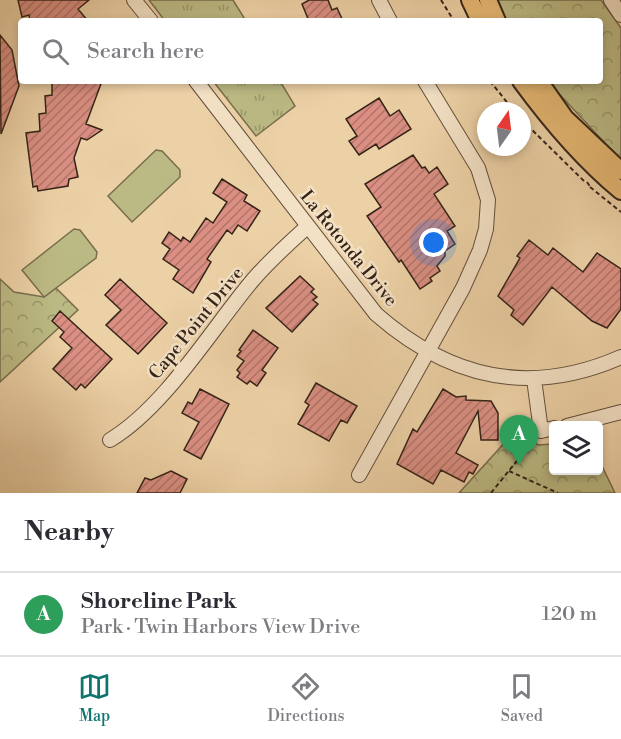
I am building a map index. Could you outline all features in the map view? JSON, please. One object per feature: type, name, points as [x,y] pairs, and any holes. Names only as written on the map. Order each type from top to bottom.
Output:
[{"type":"main road","points":[[470,0],[479,18]]},
{"type":"main road","points":[[488,0],[496,18]]},
{"type":"main road","points":[[523,84],[555,128],[599,173],[621,191]]},
{"type":"main road","points":[[541,84],[565,118],[621,171]]},
{"type":"street","points":[[134,0],[148,18]]},
{"type":"street","points":[[379,0],[388,18]]},
{"type":"street","points":[[611,0],[621,15]]},
{"type":"street","name":"La Rotonda Drive","points":[[198,84],[376,314],[401,336],[472,371],[520,381],[558,377],[597,368],[621,357]]},
{"type":"street","points":[[359,475],[472,268],[486,229],[488,214],[484,184],[478,168],[427,84]]},
{"type":"street","name":"Cape Point Drive","points":[[110,440],[128,429],[164,391],[254,278],[308,226]]},
{"type":"street","points":[[534,379],[547,429]]},
{"type":"street","points":[[586,421],[621,412]]},
{"type":"path","points":[[441,0],[452,18]]},
{"type":"path","points":[[492,84],[507,102]]},
{"type":"path","points":[[531,129],[594,190],[621,212]]},
{"type":"path","points":[[490,493],[547,429]]},
{"type":"path","points":[[509,471],[558,493]]},
{"type":"green space","points":[[149,0],[233,0],[244,18],[163,18]]},
{"type":"green space","points":[[495,0],[601,0],[621,28],[621,160],[550,84],[603,84],[603,18],[504,18]]},
{"type":"green space","points":[[215,84],[282,84],[295,106],[256,136]]},
{"type":"green space","points":[[156,150],[162,151],[180,170],[180,177],[132,222],[108,196]]},
{"type":"green space","points":[[74,229],[80,230],[97,252],[96,258],[44,297],[22,270]]},
{"type":"green space","points":[[0,279],[14,292],[44,297],[56,288],[78,310],[0,382]]},
{"type":"green space","points":[[523,434],[538,445],[549,444],[549,475],[603,475],[603,468],[615,493],[459,493],[508,439]]},
{"type":"building","points":[[18,0],[89,0],[78,9],[86,18],[30,18],[29,15],[22,17]]},
{"type":"building","points":[[309,0],[328,0],[332,10],[337,8],[342,18],[308,18],[302,4]]},
{"type":"building","points":[[0,35],[12,50],[19,86],[1,134]]},
{"type":"building","points":[[52,84],[101,84],[86,124],[102,130],[87,140],[81,138],[74,158],[78,177],[69,179],[68,186],[38,191],[37,186],[33,187],[26,133],[40,131],[39,114],[46,113],[45,96],[52,95]]},
{"type":"building","points":[[379,98],[390,116],[399,110],[411,129],[379,149],[376,144],[359,155],[349,141],[357,136],[346,119]]},
{"type":"building","points":[[413,155],[422,168],[425,167],[429,173],[437,167],[448,184],[434,194],[455,226],[447,231],[455,244],[445,251],[445,256],[437,266],[440,271],[430,278],[432,281],[420,289],[367,216],[381,207],[365,184]]},
{"type":"building","points":[[222,179],[247,195],[244,201],[260,211],[247,231],[238,225],[232,234],[227,230],[207,259],[211,262],[193,293],[173,279],[179,270],[163,259],[170,249],[162,243],[169,232],[181,241],[183,237],[190,242],[206,218],[213,223],[227,202],[213,193]]},
{"type":"building","points":[[529,240],[548,255],[553,248],[583,272],[597,253],[621,269],[621,309],[607,328],[592,321],[552,287],[523,325],[511,315],[514,310],[498,296],[520,258],[517,256]]},
{"type":"building","points":[[300,276],[314,289],[311,292],[317,297],[313,300],[318,304],[292,332],[266,308]]},
{"type":"building","points":[[120,279],[167,323],[138,354],[106,325],[121,310],[105,295]]},
{"type":"building","points":[[60,311],[112,359],[85,388],[81,384],[76,390],[53,369],[72,348],[60,337],[64,332],[52,321]]},
{"type":"building","points":[[253,330],[278,348],[262,370],[266,373],[257,386],[250,381],[247,384],[237,377],[240,373],[237,370],[244,361],[237,356],[241,351],[239,350]]},
{"type":"building","points":[[316,383],[357,406],[347,423],[341,420],[329,441],[298,424],[309,405],[305,402]]},
{"type":"building","points":[[200,389],[229,404],[201,459],[184,450],[199,422],[182,413],[188,402],[192,404]]},
{"type":"building","points":[[443,389],[456,397],[466,396],[466,400],[491,401],[498,413],[498,440],[481,440],[478,411],[456,453],[478,465],[473,474],[469,472],[464,482],[441,470],[433,484],[397,464],[413,429],[417,432]]},
{"type":"building","points":[[171,471],[187,479],[180,493],[137,493],[145,478],[151,480]]},
{"type":"place","name":"Shoreline Park","points":[[519,465]]}]
